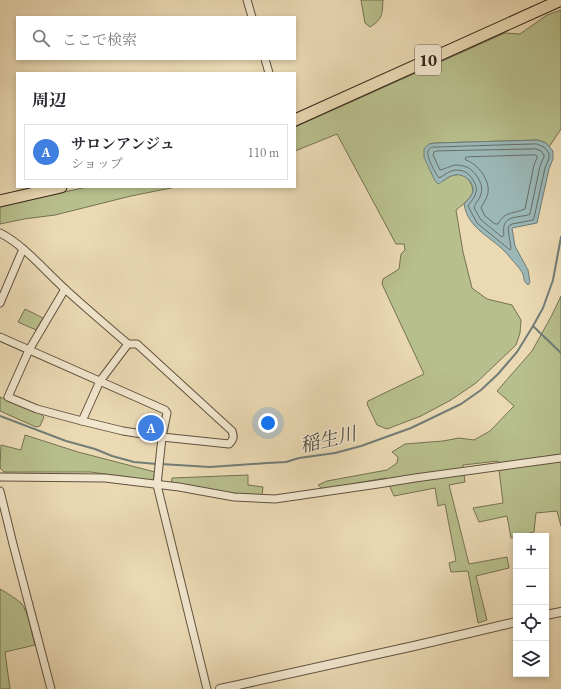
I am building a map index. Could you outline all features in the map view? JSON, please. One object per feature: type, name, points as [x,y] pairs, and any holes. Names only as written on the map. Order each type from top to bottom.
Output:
[{"type":"main road","name":"10","points":[[296,120],[561,0]]},
{"type":"main road","points":[[0,201],[57,188]]},
{"type":"street","points":[[247,0],[252,16]]},
{"type":"street","points":[[265,60],[269,72]]},
{"type":"street","points":[[0,233],[23,249],[65,289],[128,344],[137,344],[232,431],[234,436],[233,440],[229,444],[162,437],[123,431],[37,409],[8,397],[29,350],[65,289]]},
{"type":"street","points":[[0,303],[23,249]]},
{"type":"street","points":[[0,338],[165,410],[167,413],[162,437],[157,485],[206,689]]},
{"type":"street","points":[[82,421],[100,381],[128,344]]},
{"type":"street","points":[[0,478],[105,478],[179,487],[234,498],[275,500],[415,478],[561,458]]},
{"type":"street","points":[[0,491],[12,544],[51,689]]},
{"type":"street","points":[[549,614],[561,612]]},
{"type":"street","points":[[220,689],[513,623]]},
{"type":"green space","points":[[361,0],[383,0],[380,19],[370,27],[365,23]]},
{"type":"green space","points":[[561,10],[561,129],[549,147],[546,143],[538,140],[429,144],[443,181],[452,176],[462,175],[468,179],[471,185],[473,191],[471,196],[456,210],[463,252],[472,288],[487,299],[512,305],[521,320],[520,333],[516,345],[476,383],[451,400],[421,416],[387,429],[377,425],[367,404],[368,401],[424,374],[382,284],[383,279],[399,269],[401,254],[405,250],[404,244],[396,244],[337,134],[296,151],[296,127],[505,33],[520,34],[547,15]]},
{"type":"green space","points":[[82,188],[171,188],[131,196],[55,215],[0,224],[0,206]]},
{"type":"green space","points":[[561,296],[561,526],[557,511],[536,513],[534,532],[513,533],[513,537],[511,538],[507,516],[479,522],[473,508],[503,503],[498,461],[463,465],[465,482],[449,485],[469,564],[507,557],[509,568],[476,576],[487,620],[478,623],[468,571],[451,572],[449,563],[456,561],[445,504],[438,506],[435,488],[394,496],[386,478],[322,489],[318,485],[327,481],[387,470],[397,463],[398,457],[392,452],[405,444],[443,441],[459,438],[474,440],[490,431],[514,406],[497,391],[532,351]]},
{"type":"green space","points":[[25,309],[43,318],[36,330],[18,322]]},
{"type":"green space","points":[[0,397],[41,414],[44,417],[40,426],[36,427],[0,411]]},
{"type":"green space","points":[[25,435],[78,452],[155,472],[153,481],[91,472],[4,472],[0,468],[1,445],[21,450]]},
{"type":"green space","points":[[248,475],[248,485],[263,487],[262,495],[230,493],[171,484],[172,478]]},
{"type":"green space","points":[[0,589],[16,599],[23,606],[28,617],[35,645],[5,652],[10,689],[0,689]]},
{"type":"water","points":[[538,140],[546,143],[553,151],[553,159],[549,169],[537,223],[512,228],[515,246],[528,270],[530,282],[528,285],[524,280],[522,272],[508,255],[476,227],[466,213],[464,204],[471,197],[473,191],[470,181],[462,175],[455,175],[448,177],[438,184],[435,181],[424,157],[424,149],[429,144],[436,143]]},
{"type":"waterway","name":"稲生川","points":[[161,464],[210,467],[286,462],[299,458],[335,453],[361,446],[411,428],[461,404],[481,390],[498,374],[517,352],[533,326],[543,308],[553,280],[561,237]]},
{"type":"waterway","points":[[533,326],[561,353]]},
{"type":"waterway","name":"稲生川","points":[[0,416],[66,441],[95,449],[112,456],[134,462],[157,464]]},
{"type":"place","name":"サロンアンジュ","points":[[151,428]]}]
